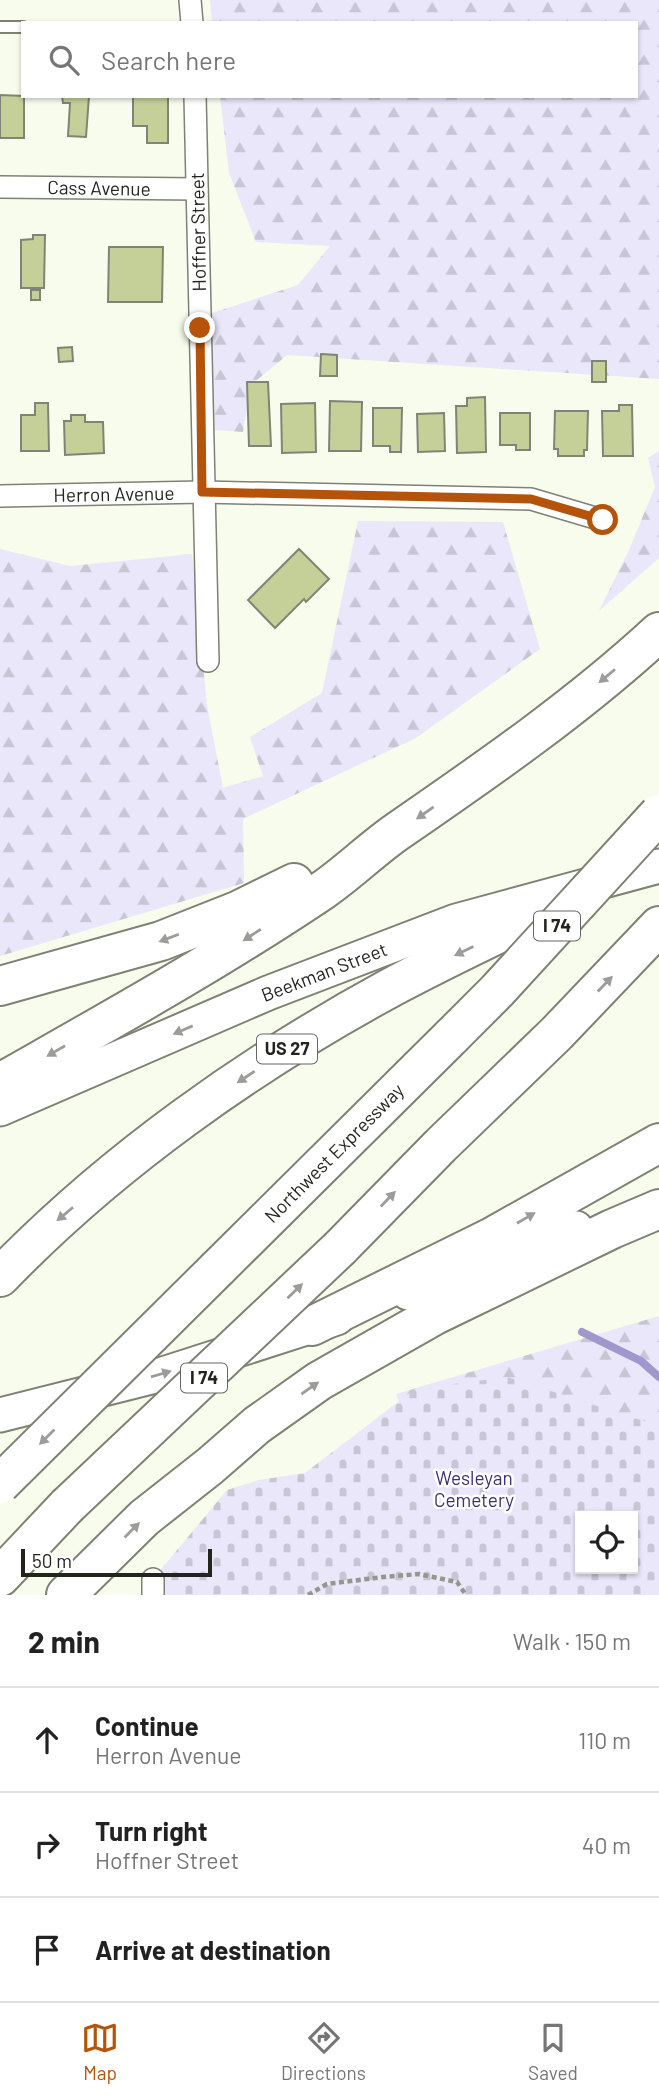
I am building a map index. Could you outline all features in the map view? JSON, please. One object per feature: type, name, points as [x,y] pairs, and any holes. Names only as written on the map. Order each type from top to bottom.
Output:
[{"type":"highway","points":[[0,1083],[212,961],[326,888],[387,839],[564,713],[659,632]]},
{"type":"highway","name":"Northwest Expressway","points":[[0,1484],[497,991],[659,814]]},
{"type":"highway","points":[[0,985],[161,942],[237,911],[387,839]]},
{"type":"highway","name":"US 27","points":[[0,1277],[43,1233],[129,1161],[285,1050],[390,988],[613,878]]},
{"type":"highway","name":"I 74","points":[[0,1577],[67,1506],[340,1248],[557,1033],[659,926]]},
{"type":"highway","points":[[312,1326],[492,1237],[659,1143]]},
{"type":"highway","points":[[66,1595],[144,1518],[211,1466],[257,1425],[319,1381],[435,1315],[659,1209]]},
{"type":"main road","name":"Beekman Street","points":[[0,1109],[268,993],[456,922],[659,866]]},
{"type":"main road","points":[[0,1415],[163,1374],[312,1326],[457,1276],[659,1194]]},
{"type":"street","points":[[190,0],[192,21]]},
{"type":"street","name":"Hoffner Street","points":[[195,98],[202,492],[208,661]]},
{"type":"street","name":"Cass Avenue","points":[[0,187],[197,189]]},
{"type":"street","name":"Herron Avenue","points":[[0,496],[202,492],[531,499],[603,520]]},
{"type":"lane","points":[[0,27],[21,27]]},
{"type":"path","points":[[308,1595],[327,1584],[419,1574],[457,1582],[466,1595]]},
{"type":"green space","points":[[210,0],[659,0],[659,379],[287,355],[251,385],[243,432],[214,430],[212,313],[298,285],[330,246],[256,242],[229,173],[220,98],[638,98],[638,21],[212,21]]},
{"type":"green space","points":[[659,451],[659,558],[599,611],[629,550],[655,487],[648,458]]},
{"type":"green space","points":[[358,521],[503,522],[540,649],[416,738],[243,819],[244,883],[0,956],[0,549],[70,566],[192,554],[207,705],[223,788],[263,776],[250,737],[322,693]]},
{"type":"green space","points":[[659,1316],[659,1595],[599,1595],[416,1447],[396,1394]]},
{"type":"green space","name":"Wesleyan Cemetery","points":[[507,1377],[659,1426],[659,1595],[153,1595],[153,1579],[227,1490],[259,1480],[305,1473],[415,1389]]},
{"type":"building","points":[[0,95],[21,96],[24,98],[24,138],[0,138]]},
{"type":"building","points":[[62,98],[89,98],[86,137],[68,136],[70,103],[63,103]]},
{"type":"building","points":[[133,98],[168,98],[168,143],[147,143],[147,126],[133,126]]},
{"type":"building","points":[[33,235],[45,235],[44,288],[21,288],[21,240],[33,239]]},
{"type":"building","points":[[109,247],[163,247],[162,302],[108,302]]},
{"type":"building","points":[[31,290],[40,290],[40,300],[31,300]]},
{"type":"building","points":[[72,347],[73,361],[59,362],[58,348]]},
{"type":"building","points":[[321,354],[337,355],[337,376],[320,376]]},
{"type":"building","points":[[592,361],[606,361],[606,382],[592,382]]},
{"type":"building","points":[[247,382],[268,382],[271,446],[249,446]]},
{"type":"building","points":[[485,397],[486,452],[457,453],[456,406],[467,406],[467,398]]},
{"type":"building","points":[[330,401],[362,402],[361,451],[329,451]]},
{"type":"building","points":[[35,403],[48,403],[49,451],[21,451],[21,415],[35,415]]},
{"type":"building","points":[[315,403],[316,452],[282,453],[281,404]]},
{"type":"building","points":[[619,405],[632,405],[633,456],[603,456],[602,411],[619,411]]},
{"type":"building","points":[[373,408],[402,408],[401,452],[390,452],[390,446],[373,446]]},
{"type":"building","points":[[555,411],[588,411],[587,450],[584,450],[584,456],[558,456],[558,449],[554,449]]},
{"type":"building","points":[[444,413],[445,451],[418,452],[417,414]]},
{"type":"building","points":[[500,413],[530,413],[530,450],[516,450],[516,445],[500,445]]},
{"type":"building","points":[[71,415],[85,415],[85,422],[103,422],[104,453],[65,455],[64,421],[71,421]]},
{"type":"building","points":[[299,549],[329,579],[275,628],[248,600]]},
{"type":"waterway","points":[[582,1332],[641,1361],[659,1377]]},
{"type":"route","points":[[200,328],[202,492],[531,499],[603,520]]}]
